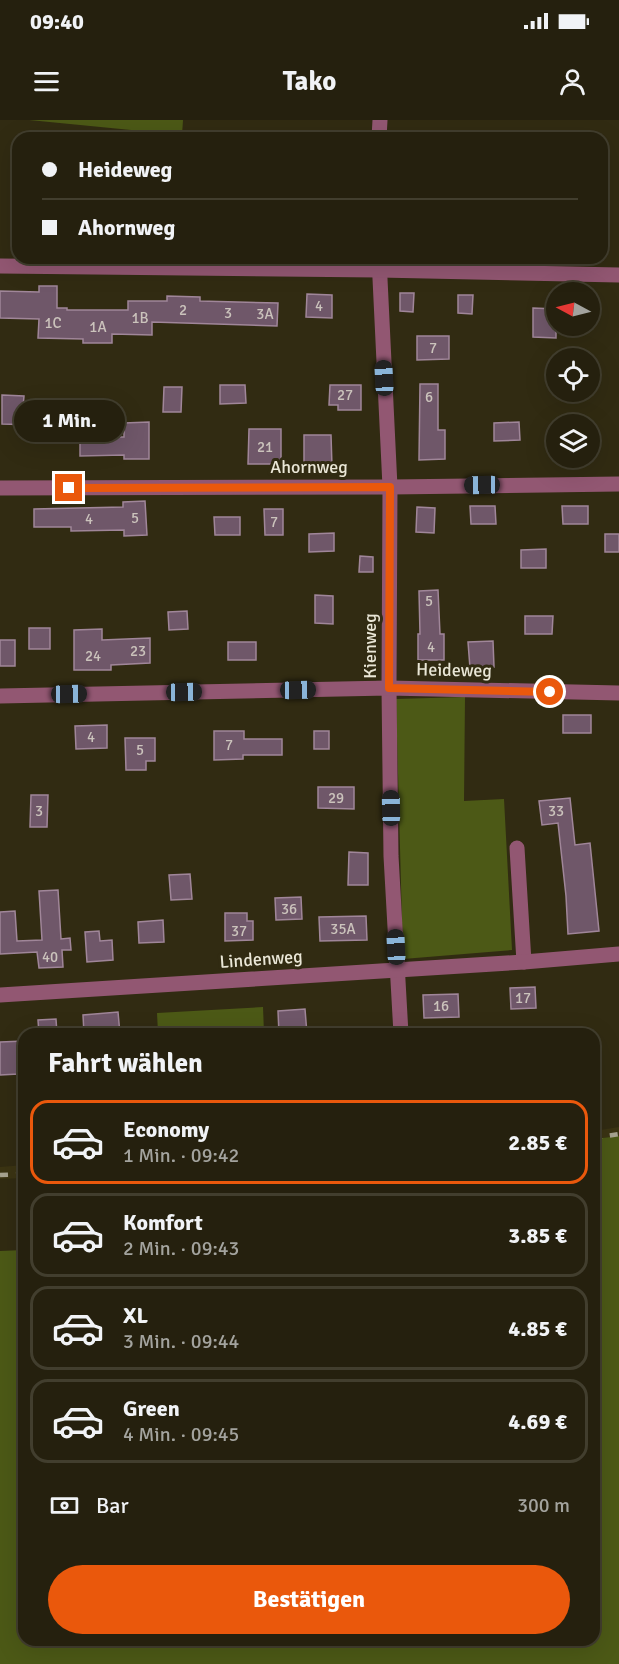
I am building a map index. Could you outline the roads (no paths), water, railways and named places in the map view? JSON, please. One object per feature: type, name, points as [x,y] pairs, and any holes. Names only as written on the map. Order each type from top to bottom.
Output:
[{"type":"street","points":[[0,266],[379,264],[619,275]]},
{"type":"street","name":"Kienweg","points":[[379,264],[390,487],[391,856],[401,1028]]},
{"type":"street","name":"Ahornweg","points":[[0,488],[619,484]]},
{"type":"street","name":"Heideweg","points":[[0,696],[389,688],[619,693]]},
{"type":"street","points":[[517,848],[524,962]]},
{"type":"street","name":"Lindenweg","points":[[0,994],[524,962],[619,954]]},
{"type":"railway","points":[[600,1137],[619,1134]]},
{"type":"railway","points":[[0,1175],[18,1174]]}]
